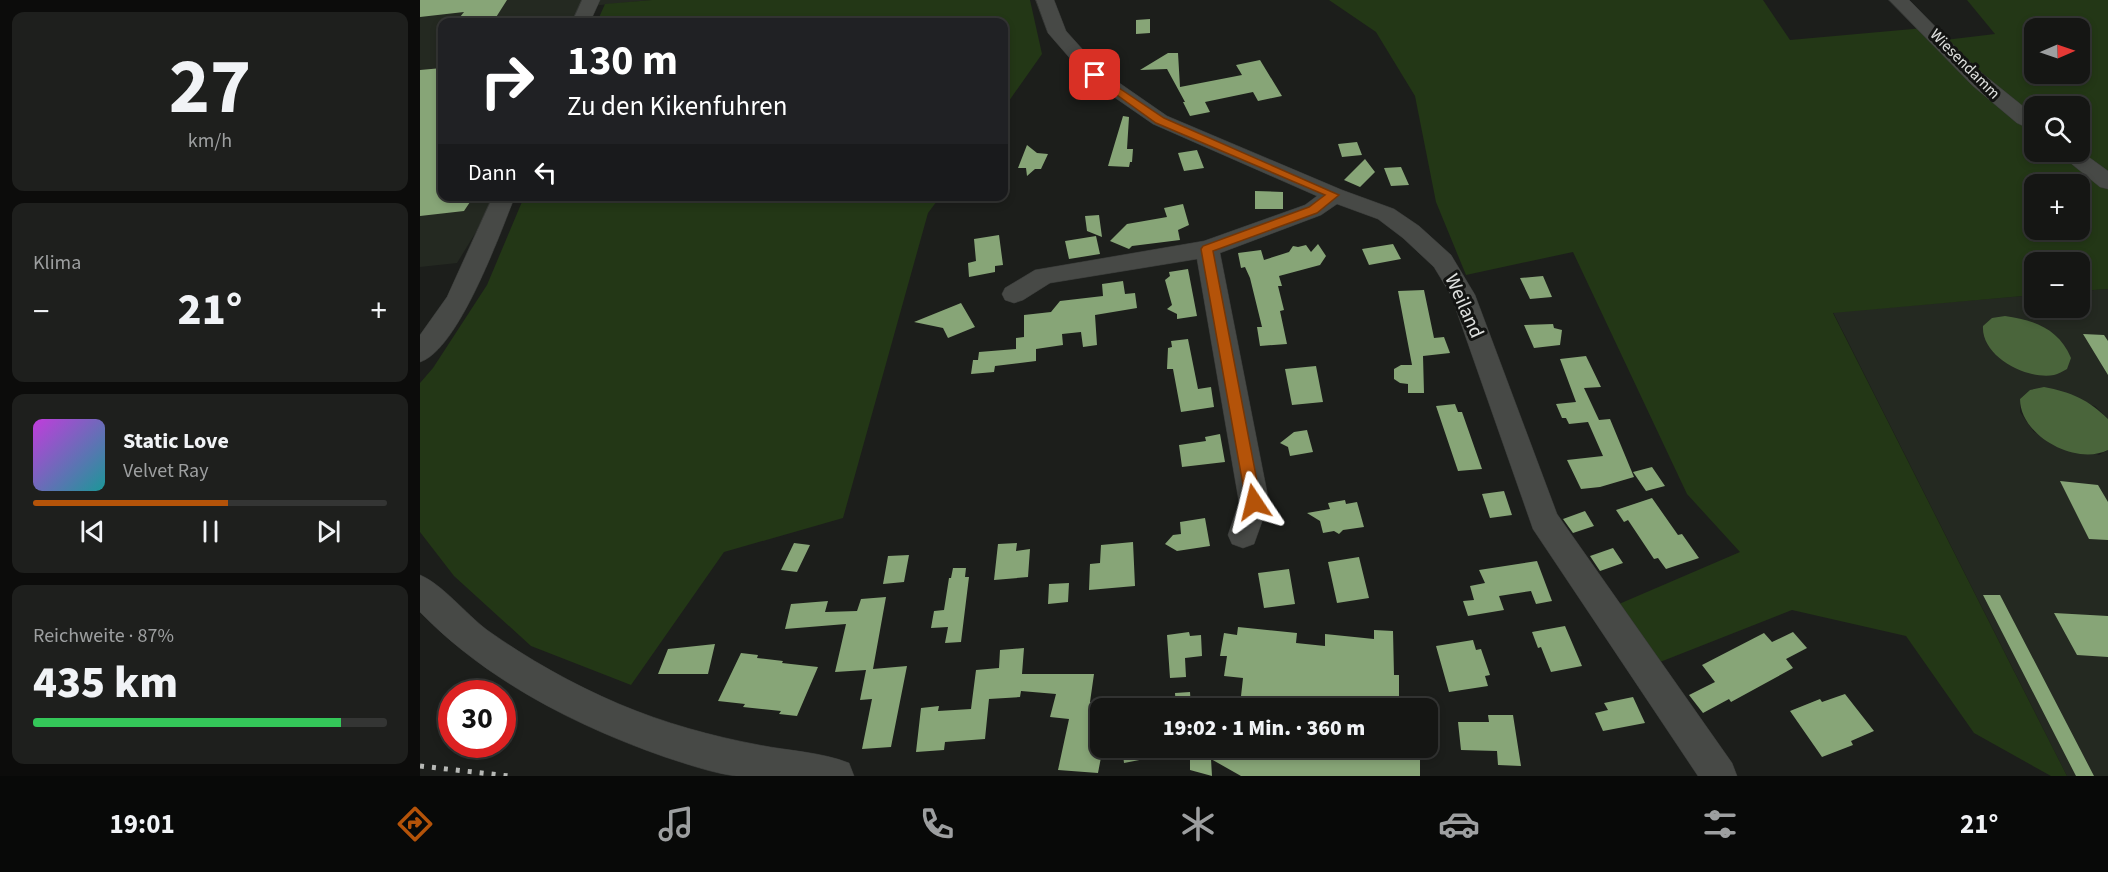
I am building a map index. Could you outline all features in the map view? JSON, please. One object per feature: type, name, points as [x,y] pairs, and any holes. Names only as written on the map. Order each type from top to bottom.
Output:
[{"type":"street","points":[[583,18],[591,0]]},
{"type":"street","name":"Weiland","points":[[1045,0],[1058,33],[1095,75],[1160,120],[1334,195],[1386,214],[1411,232],[1443,261],[1463,295],[1544,520],[1719,776]]},
{"type":"street","name":"Wiesendamm","points":[[1898,0],[1930,28],[1963,66],[2024,117]]},
{"type":"street","points":[[2081,162],[2108,182]]},
{"type":"street","points":[[1014,294],[1044,276],[1207,249],[1313,210],[1334,195]]},
{"type":"street","points":[[420,352],[446,321],[502,201]]},
{"type":"street","points":[[1207,249],[1254,502],[1244,535]]},
{"type":"street","points":[[420,590],[463,630],[511,665],[565,696],[625,724],[680,744],[836,776]]},
{"type":"shaded area","points":[[420,0],[652,0],[580,7],[575,18],[438,18],[438,201],[491,201],[457,263],[420,267]]},
{"type":"shaded area","points":[[652,0],[1030,0],[1042,54],[1008,102],[1008,18],[599,18],[605,4]]},
{"type":"shaded area","points":[[1329,0],[1763,0],[1790,40],[1924,28],[1945,40],[1995,34],[1967,0],[2108,0],[2108,289],[2090,290],[2090,252],[2024,252],[2024,296],[1833,313],[2067,776],[2051,776],[1974,733],[1906,636],[1792,610],[1655,664],[1612,607],[1740,552],[1687,494],[1573,252],[1466,275],[1436,202],[1415,96],[1376,32]]},
{"type":"shaded area","points":[[522,201],[937,201],[928,213],[843,518],[724,552],[631,685],[531,646],[454,576],[420,532],[420,383],[433,368],[487,285]]},
{"type":"shaded area","points":[[2108,289],[2108,419],[2095,406],[2030,390],[2020,399],[2020,412],[2034,432],[2099,455],[2108,450],[2108,776],[2067,776],[1833,312],[2024,296],[2024,318],[2090,318],[2090,290]]},
{"type":"shaded area","points":[[2005,316],[2035,323],[2052,333],[2060,340],[2071,358],[2067,369],[2054,375],[2031,374],[2007,364],[1997,356],[1984,337],[1983,326],[1992,318]]},
{"type":"shaded area","points":[[2044,387],[2063,391],[2079,398],[2108,419],[2108,450],[2095,454],[2066,451],[2039,436],[2029,425],[2022,412],[2020,399],[2030,390]]},
{"type":"building","points":[[420,0],[507,0],[496,18],[459,18],[464,12],[420,17]]},
{"type":"building","points":[[1150,19],[1150,33],[1136,34],[1136,20]]},
{"type":"building","points":[[1168,53],[1178,53],[1180,87],[1242,75],[1236,65],[1260,60],[1282,96],[1258,101],[1253,92],[1205,102],[1210,112],[1190,116],[1167,69],[1140,70]]},
{"type":"building","points":[[438,68],[438,201],[471,201],[464,211],[420,216],[420,70]]},
{"type":"building","points":[[1123,116],[1129,117],[1127,149],[1133,149],[1132,162],[1129,167],[1108,166]]},
{"type":"building","points":[[1357,142],[1362,155],[1342,157],[1338,144]]},
{"type":"building","points":[[1027,145],[1037,153],[1048,154],[1041,169],[1035,169],[1027,176],[1026,168],[1018,168]]},
{"type":"building","points":[[1197,150],[1204,168],[1184,171],[1178,153]]},
{"type":"building","points":[[1365,159],[1375,172],[1360,187],[1344,180]]},
{"type":"building","points":[[1401,167],[1409,185],[1391,186],[1384,168]]},
{"type":"building","points":[[1255,191],[1283,192],[1283,209],[1255,209]]},
{"type":"building","points":[[1183,204],[1189,225],[1178,230],[1180,240],[1132,246],[1129,249],[1110,241],[1127,224],[1167,217],[1164,208]]},
{"type":"building","points":[[1099,215],[1102,237],[1087,231],[1085,216]]},
{"type":"building","points":[[999,235],[1003,265],[995,266],[995,272],[969,277],[968,263],[976,261],[974,239]]},
{"type":"building","points":[[1096,236],[1100,254],[1069,259],[1065,241]]},
{"type":"building","points":[[1318,244],[1326,256],[1320,265],[1279,276],[1282,286],[1278,286],[1284,310],[1280,311],[1287,344],[1260,346],[1257,327],[1262,327],[1250,278],[1245,267],[1241,268],[1238,253],[1261,250],[1264,260],[1289,252],[1293,246],[1306,245],[1311,252]]},
{"type":"building","points":[[1393,244],[1401,259],[1369,265],[1362,249]]},
{"type":"building","points":[[1188,269],[1197,316],[1177,319],[1177,314],[1167,309],[1172,305],[1165,280],[1170,276],[1169,272]]},
{"type":"building","points":[[1543,276],[1552,297],[1530,299],[1520,278]]},
{"type":"building","points":[[1123,281],[1125,294],[1135,293],[1137,308],[1095,315],[1097,345],[1083,347],[1081,332],[1062,334],[1063,345],[1036,349],[1036,361],[995,366],[994,372],[971,374],[973,360],[978,360],[979,352],[1016,349],[1016,338],[1024,337],[1024,315],[1051,312],[1060,301],[1103,296],[1102,284]]},
{"type":"building","points":[[1424,290],[1434,338],[1444,337],[1450,353],[1423,356],[1424,393],[1408,393],[1408,384],[1394,379],[1394,369],[1401,365],[1412,365],[1398,291]]},
{"type":"building","points":[[961,303],[975,327],[948,338],[943,328],[914,322]]},
{"type":"building","points":[[1553,324],[1554,328],[1562,330],[1560,345],[1534,348],[1524,325]]},
{"type":"building","points":[[2083,334],[2104,335],[2108,341],[2108,375]]},
{"type":"building","points":[[1188,339],[1198,389],[1211,387],[1214,407],[1181,412],[1173,369],[1167,369],[1168,348],[1172,347],[1171,341]]},
{"type":"building","points":[[1586,356],[1601,387],[1584,388],[1599,420],[1610,419],[1634,477],[1600,487],[1581,489],[1567,460],[1603,456],[1588,422],[1569,424],[1566,418],[1562,418],[1556,404],[1576,402],[1560,359]]},
{"type":"building","points":[[1316,366],[1323,402],[1292,405],[1285,369]]},
{"type":"building","points":[[1455,404],[1458,412],[1462,412],[1482,469],[1458,471],[1436,406]]},
{"type":"building","points":[[1307,430],[1313,452],[1290,456],[1288,447],[1280,443],[1294,432]]},
{"type":"building","points":[[1220,434],[1225,462],[1182,467],[1179,445],[1206,441],[1205,437]]},
{"type":"building","points":[[1652,467],[1665,486],[1646,491],[1633,472]]},
{"type":"building","points":[[2060,481],[2098,485],[2108,502],[2108,540],[2089,539]]},
{"type":"building","points":[[1504,491],[1512,515],[1490,518],[1482,494]]},
{"type":"building","points":[[1652,498],[1678,535],[1682,534],[1699,558],[1666,569],[1658,558],[1654,559],[1628,520],[1624,522],[1616,510]]},
{"type":"building","points":[[1345,500],[1346,504],[1357,502],[1364,527],[1343,530],[1339,534],[1334,531],[1323,533],[1320,521],[1307,513],[1330,509],[1328,503]]},
{"type":"building","points":[[1585,511],[1594,526],[1573,533],[1563,519]]},
{"type":"building","points":[[1205,518],[1210,546],[1177,551],[1165,544],[1173,535],[1181,534],[1180,522]]},
{"type":"building","points":[[1133,542],[1135,586],[1089,590],[1090,564],[1100,563],[1101,545]]},
{"type":"building","points":[[794,543],[810,545],[797,572],[781,570]]},
{"type":"building","points":[[1017,543],[1016,551],[1030,549],[1028,577],[994,580],[998,544]]},
{"type":"building","points":[[1613,548],[1623,563],[1600,571],[1590,556]]},
{"type":"building","points":[[909,555],[904,582],[883,584],[888,556]]},
{"type":"building","points":[[1359,557],[1369,598],[1337,603],[1328,562]]},
{"type":"building","points":[[1537,561],[1552,601],[1536,604],[1531,591],[1499,596],[1504,610],[1468,616],[1463,601],[1474,600],[1470,586],[1485,583],[1479,570]]},
{"type":"building","points":[[953,568],[966,568],[965,577],[969,577],[961,642],[945,643],[948,627],[931,628],[934,611],[944,610],[949,578],[951,578]]},
{"type":"building","points":[[1289,569],[1295,604],[1264,608],[1258,573]]},
{"type":"building","points":[[1069,583],[1068,602],[1048,604],[1049,584]]},
{"type":"building","points":[[1983,595],[2000,595],[2094,776],[2076,776]]},
{"type":"building","points":[[886,597],[873,669],[907,666],[891,747],[862,749],[872,699],[860,700],[866,670],[835,672],[846,624],[785,629],[791,604],[828,601],[825,612],[857,611],[861,599]]},
{"type":"building","points":[[2054,613],[2108,616],[2108,657],[2077,655]]},
{"type":"building","points":[[1565,626],[1582,666],[1551,672],[1532,632]]},
{"type":"building","points":[[1238,627],[1297,633],[1296,643],[1325,646],[1325,634],[1374,639],[1374,630],[1393,631],[1394,675],[1399,675],[1399,698],[1241,698],[1243,678],[1224,676],[1227,656],[1220,656],[1224,633],[1237,635]]},
{"type":"building","points":[[1189,632],[1190,636],[1201,635],[1202,656],[1185,658],[1186,677],[1170,678],[1167,635]]},
{"type":"building","points":[[1793,632],[1807,648],[1786,659],[1793,668],[1731,702],[1729,699],[1703,713],[1689,695],[1715,682],[1702,665],[1764,633],[1772,642]]},
{"type":"building","points":[[1473,640],[1476,650],[1481,649],[1490,675],[1485,676],[1488,686],[1449,692],[1436,646]]},
{"type":"building","points":[[715,644],[708,674],[658,674],[668,649]]},
{"type":"building","points":[[1024,648],[1022,674],[1094,674],[1090,698],[1090,758],[1101,758],[1098,773],[1058,770],[1069,719],[1050,717],[1056,694],[1021,691],[1020,697],[989,699],[985,739],[945,742],[944,750],[916,752],[921,708],[939,706],[938,711],[971,709],[976,670],[999,668],[1000,650]]},
{"type":"building","points":[[741,653],[758,655],[757,658],[783,661],[782,663],[818,667],[797,716],[779,714],[781,711],[743,707],[745,704],[718,701]]},
{"type":"building","points":[[1190,692],[1190,698],[1175,698],[1175,693]]},
{"type":"building","points":[[1845,694],[1874,731],[1851,741],[1853,745],[1822,757],[1790,711],[1820,699],[1822,702]]},
{"type":"building","points":[[1633,697],[1645,723],[1603,731],[1595,713],[1608,710],[1604,703]]},
{"type":"building","points":[[1488,715],[1513,715],[1521,766],[1498,765],[1497,751],[1461,750],[1458,722],[1489,722]]},
{"type":"building","points":[[1123,758],[1150,758],[1124,763]]},
{"type":"building","points":[[1190,758],[1407,758],[1420,760],[1420,776],[1241,776],[1211,759],[1212,776],[1190,770]]},
{"type":"railway","points":[[420,766],[509,776]]},
{"type":"route","points":[[1095,75],[1160,120],[1334,195],[1313,210],[1207,249],[1254,502]]}]
